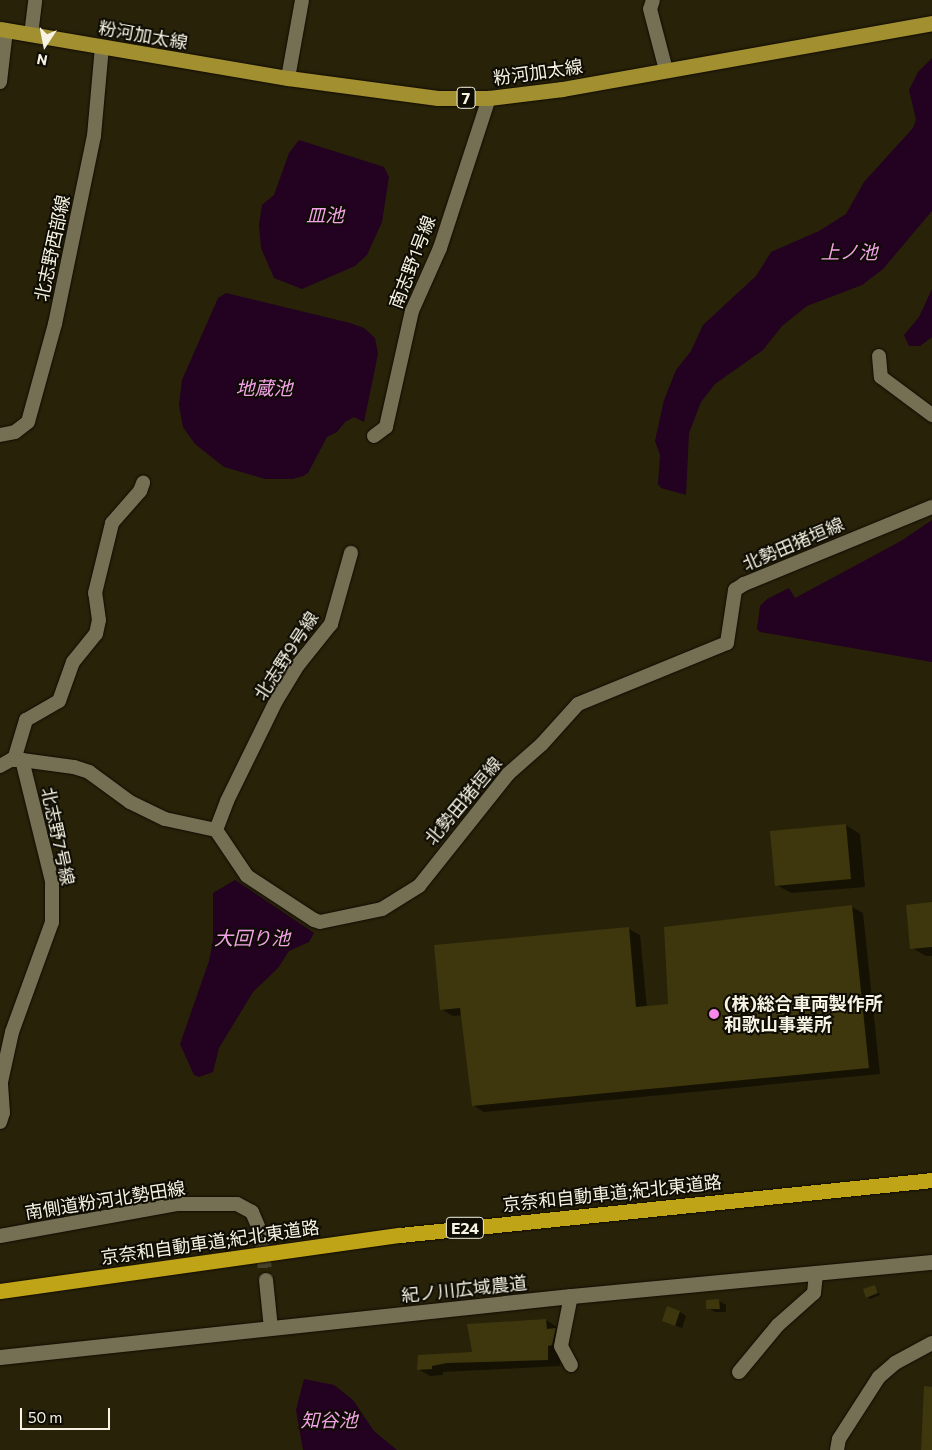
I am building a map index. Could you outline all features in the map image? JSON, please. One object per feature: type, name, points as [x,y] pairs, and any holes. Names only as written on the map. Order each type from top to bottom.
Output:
[{"type":"highway","name":"京奈和自動車道;紀北東道路","points":[[0,1291],[400,1235],[932,1180]]},
{"type":"main road","name":"粉河加太線","points":[[3,30],[288,78],[438,98],[489,98],[562,89],[932,23]]},
{"type":"street","points":[[31,34],[35,0]]},
{"type":"street","points":[[288,78],[302,0]]},
{"type":"street","points":[[653,0],[650,9],[666,70]]},
{"type":"street","points":[[0,82],[3,30]]},
{"type":"street","name":"北志野西部線","points":[[0,435],[15,432],[28,422],[55,324],[94,136],[102,47]]},
{"type":"street","name":"南志野1号線","points":[[374,436],[386,427],[412,312],[440,248],[489,98]]},
{"type":"street","points":[[879,356],[881,377],[932,416]]},
{"type":"street","points":[[18,760],[26,720],[59,701],[73,662],[96,634],[99,620],[95,593],[112,523],[140,491],[143,483]]},
{"type":"street","name":"北勢田猪垣線","points":[[216,830],[247,876],[314,920],[320,922],[382,909],[418,886],[508,774],[542,744],[578,704],[728,643],[735,590],[744,584],[932,507]]},
{"type":"street","name":"北志野9号線","points":[[216,830],[227,801],[276,701],[298,666],[331,624],[351,553]]},
{"type":"street","points":[[0,766],[18,760],[88,772],[130,802],[165,819],[216,830]]},
{"type":"street","name":"北志野7号線","points":[[0,1122],[3,1114],[1,1082],[12,1032],[52,922],[52,881],[18,760]]},
{"type":"street","name":"南側道粉河北勢田線","points":[[0,1236],[178,1204],[237,1204],[252,1212],[261,1233]]},
{"type":"street","name":"紀ノ川広域農道","points":[[0,1357],[571,1296],[816,1275],[932,1262]]},
{"type":"street","points":[[739,1372],[778,1325],[814,1293],[816,1275]]},
{"type":"street","points":[[266,1280],[271,1328]]},
{"type":"street","points":[[571,1296],[562,1346],[571,1365]]},
{"type":"street","points":[[837,1450],[839,1439],[879,1376],[932,1343]]},
{"type":"water","name":"上ノ池","points":[[932,58],[932,211],[883,269],[862,285],[807,306],[782,326],[763,350],[715,384],[701,402],[689,433],[686,495],[661,488],[658,484],[660,455],[655,441],[664,400],[676,370],[691,351],[703,325],[756,276],[771,252],[819,231],[846,214],[864,182],[913,128],[916,120],[909,90],[918,72]]},
{"type":"water","name":"皿池","points":[[299,140],[384,167],[389,177],[382,222],[367,255],[355,266],[302,289],[274,278],[261,248],[259,225],[262,205],[274,195],[289,153]]},
{"type":"water","points":[[932,289],[932,337],[920,346],[909,346],[904,335],[919,317]]},
{"type":"water","name":"地蔵池","points":[[226,293],[350,323],[364,328],[375,338],[378,354],[364,422],[354,417],[345,422],[337,432],[327,437],[308,473],[303,476],[293,479],[265,479],[224,467],[195,444],[183,427],[179,405],[182,380],[218,298]]},
{"type":"water","points":[[932,520],[932,662],[760,632],[757,629],[760,606],[767,599],[789,588],[795,598],[901,541]]},
{"type":"water","name":"大回り池","points":[[235,880],[314,933],[309,942],[289,951],[278,968],[253,992],[219,1048],[213,1072],[199,1077],[194,1075],[180,1044],[209,961],[213,940],[213,893]]},
{"type":"water","name":"知谷池","points":[[304,1379],[334,1385],[353,1400],[374,1431],[397,1450],[303,1450],[296,1410]]},
{"type":"building","points":[[846,824],[851,879],[775,886],[770,831]]},
{"type":"building","points":[[932,902],[932,947],[910,949],[906,905]]},
{"type":"building","name":"(株)総合車両製作所 和歌山事業所","points":[[852,905],[869,1068],[472,1106],[460,1008],[440,1010],[434,945],[629,927],[636,1007],[668,1004],[664,927]]},
{"type":"building","points":[[875,1285],[878,1293],[866,1298],[863,1289]]},
{"type":"building","points":[[719,1299],[720,1309],[706,1309],[706,1300]]},
{"type":"building","points":[[667,1306],[680,1311],[675,1326],[662,1321]]},
{"type":"building","points":[[546,1319],[547,1329],[556,1328],[552,1345],[548,1346],[548,1360],[447,1363],[432,1366],[432,1369],[417,1370],[418,1355],[472,1352],[467,1324]]},
{"type":"building","points":[[924,1386],[932,1387],[932,1450],[921,1450]]},
{"type":"tunnel","points":[[261,1233],[266,1280]]},
{"type":"place","name":"(株)総合車両製作所 和歌山事業所","points":[[714,1014]]}]
